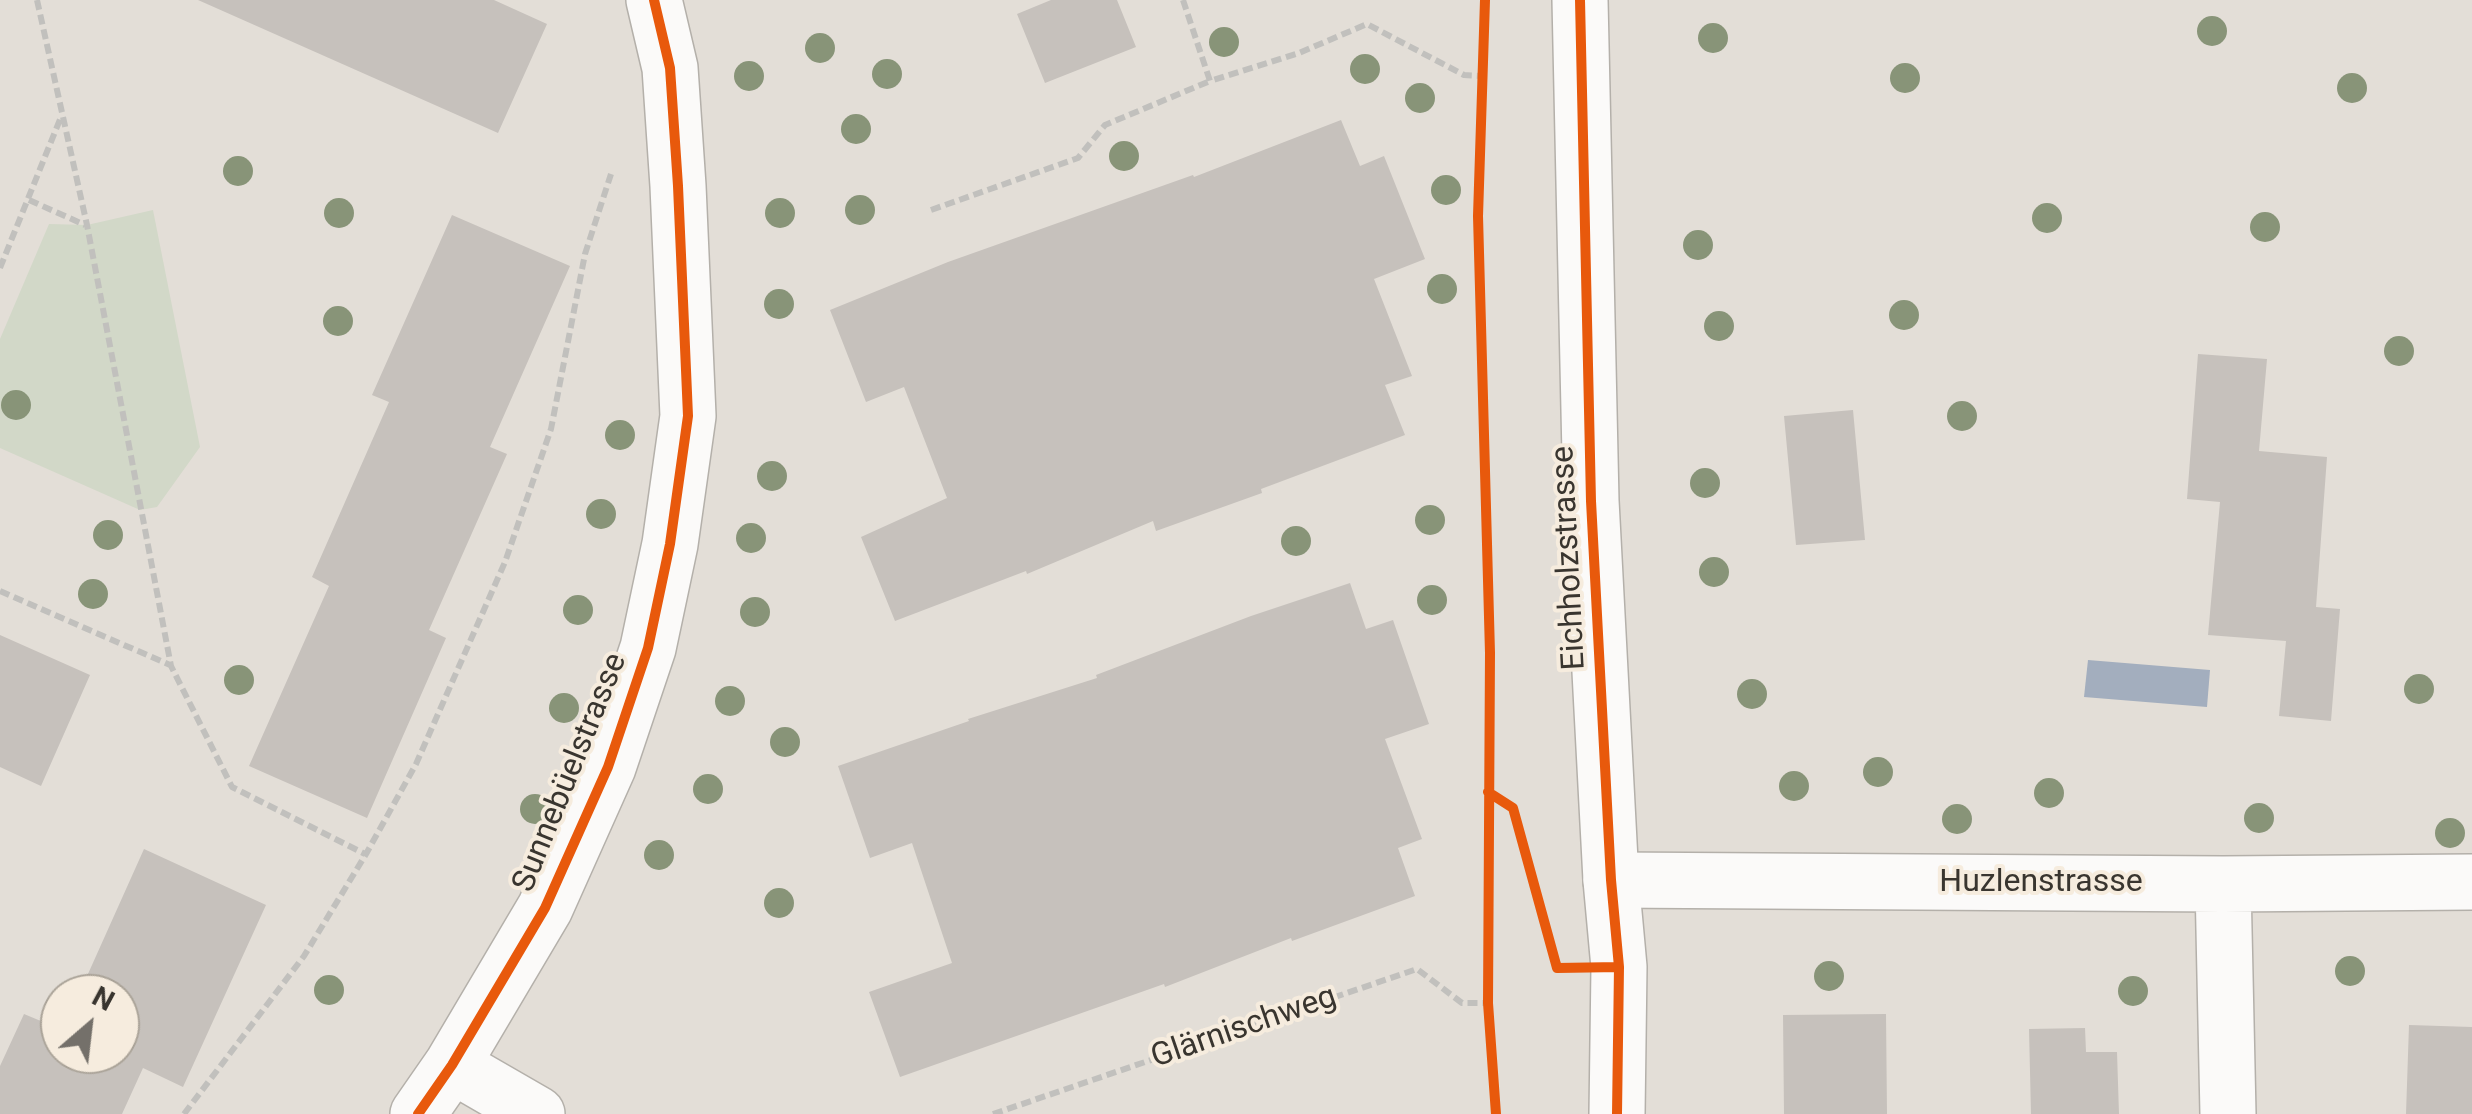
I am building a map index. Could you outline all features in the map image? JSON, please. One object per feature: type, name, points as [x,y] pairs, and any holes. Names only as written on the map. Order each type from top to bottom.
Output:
[{"type":"street","name":"Sunnebüelstrasse","points":[[418,1114],[452,1065],[545,908],[608,767],[648,648],[670,544],[688,416],[670,68],[654,0]]},
{"type":"street","name":"Eichholzstrasse","points":[[1580,0],[1591,502],[1618,967],[1618,1114]]},
{"type":"street","name":"Huzlenstrasse","points":[[1610,880],[2472,882]]},
{"type":"street","points":[[2223,884],[2228,1114]]},
{"type":"street","points":[[452,1065],[536,1114]]},
{"type":"path","points":[[37,0],[86,226],[171,666],[232,787],[366,854]]},
{"type":"path","points":[[1182,0],[1210,81]]},
{"type":"path","points":[[932,210],[1078,158],[1105,125],[1210,81],[1299,53],[1367,24],[1464,75],[1484,76]]},
{"type":"path","points":[[1483,96],[1484,57]]},
{"type":"path","points":[[0,268],[61,117]]},
{"type":"path","points":[[184,1114],[304,956],[416,764],[505,562],[551,429],[585,254],[614,166],[678,186]]},
{"type":"path","points":[[29,200],[86,226]]},
{"type":"path","points":[[0,591],[171,666]]},
{"type":"path","points":[[1488,984],[1489,1021]]},
{"type":"green space","points":[[153,210],[200,447],[157,507],[140,510],[0,448],[0,339],[49,224],[87,225]]},
{"type":"water","points":[[2088,660],[2210,670],[2207,707],[2084,697]]},
{"type":"building","points":[[198,0],[494,0],[547,24],[498,133]]},
{"type":"building","points":[[1051,0],[1117,0],[1136,47],[1045,83],[1017,14]]},
{"type":"building","points":[[1341,120],[1360,166],[1384,156],[1425,259],[1374,279],[1412,376],[1385,385],[1405,435],[1156,531],[1153,521],[1027,574],[1026,571],[895,621],[861,537],[947,498],[904,387],[866,402],[830,310],[948,262],[1194,177]]},
{"type":"building","points":[[452,215],[570,266],[490,447],[507,454],[429,630],[446,638],[367,818],[249,766],[329,586],[312,577],[389,402],[372,395]]},
{"type":"building","points":[[2198,354],[2267,359],[2259,451],[2327,457],[2316,607],[2340,609],[2331,721],[2279,716],[2286,641],[2208,635],[2220,502],[2187,499]]},
{"type":"building","points":[[1853,410],[1865,540],[1796,545],[1784,416]]},
{"type":"building","points":[[1350,583],[1366,629],[1393,620],[1429,724],[1385,739],[1422,839],[1398,848],[1415,896],[900,1077],[869,992],[952,963],[912,843],[870,858],[838,766],[1097,678],[1096,675],[1251,616]]},
{"type":"building","points":[[0,635],[90,675],[41,786],[0,767]]},
{"type":"building","points":[[144,849],[266,905],[183,1087],[143,1068],[122,1114],[0,1114],[0,1066],[24,1014],[40,1021],[40,1074],[140,1074],[140,974],[88,974]]},
{"type":"building","points":[[1886,1014],[1887,1114],[1784,1114],[1783,1015]]},
{"type":"building","points":[[2409,1025],[2472,1027],[2472,1114],[2406,1114]]},
{"type":"building","points":[[2085,1028],[2086,1052],[2117,1052],[2119,1114],[2031,1114],[2029,1029]]},
{"type":"cycle path","points":[[418,1114],[452,1065],[545,908],[608,767],[648,648],[670,544],[688,416],[670,68],[654,0]]},
{"type":"cycle path","points":[[1485,0],[1478,216],[1490,653],[1488,1003],[1496,1114]]},
{"type":"cycle path","points":[[1580,0],[1591,501],[1619,967],[1617,1114]]},
{"type":"cycle path","points":[[1488,792],[1513,808],[1557,968],[1619,967]]}]
